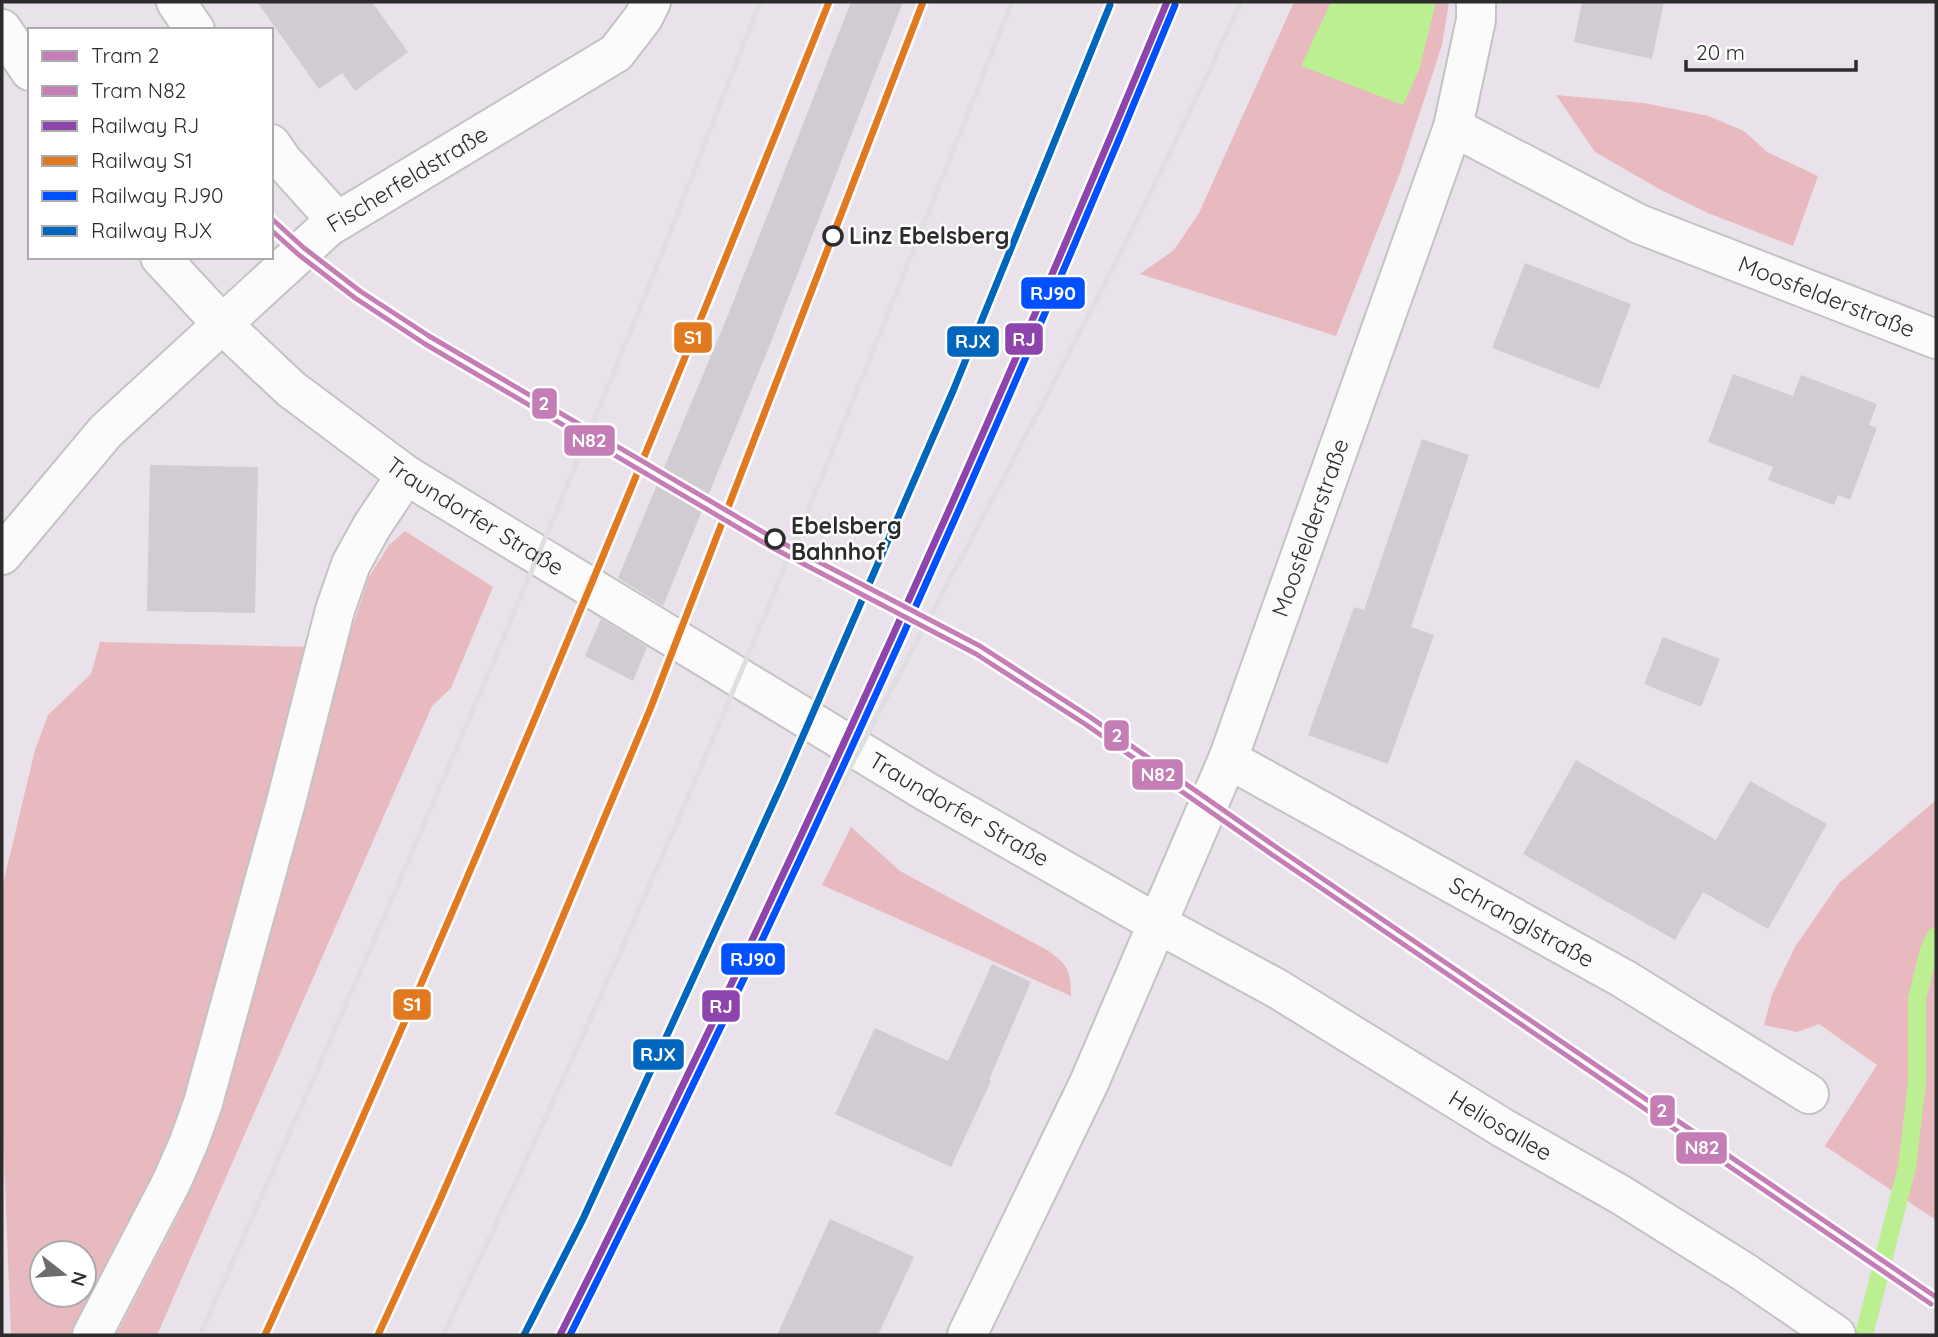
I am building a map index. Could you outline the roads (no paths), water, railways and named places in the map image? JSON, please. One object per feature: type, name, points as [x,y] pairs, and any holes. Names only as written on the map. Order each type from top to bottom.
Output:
[{"type":"street","points":[[176,2],[194,28]]},
{"type":"street","name":"Fischerfeldstraße","points":[[2,555],[106,431],[304,248],[337,221],[616,53],[643,18],[651,2]]},
{"type":"street","name":"Moosfelderstraße","points":[[1158,924],[1228,759],[1453,127],[1476,20],[1476,2]]},
{"type":"street","points":[[2,29],[28,68]]},
{"type":"street","name":"Moosfelderstraße","points":[[1453,127],[1639,224],[1936,339]]},
{"type":"street","points":[[273,147],[337,221]]},
{"type":"street","name":"Traundorfer Straße","points":[[162,259],[223,325],[291,389],[406,475],[915,785],[1158,924]]},
{"type":"street","points":[[92,1335],[190,1142],[256,910],[335,610],[351,565],[372,526],[406,475]]},
{"type":"street","name":"Schranglstraße","points":[[1228,759],[1624,979],[1809,1094]]},
{"type":"street","points":[[967,1335],[1089,1083],[1158,924]]},
{"type":"street","name":"Heliosallee","points":[[1158,924],[1276,988],[1503,1128],[1621,1195],[1744,1272],[1832,1332]]},
{"type":"waterway","points":[[1864,1335],[1907,1167],[1917,1083],[1917,999],[1929,950],[1936,936]]},
{"type":"railway","points":[[200,1335],[469,719],[641,304],[760,2]]},
{"type":"railway","points":[[443,1335],[596,1006],[740,674],[878,339],[1012,2]]},
{"type":"railway","points":[[597,1263],[797,869],[1143,208],[1241,2]]},
{"type":"tram line","name":"2","points":[[273,220],[304,248],[360,291],[429,336],[775,539],[980,646],[1090,717],[1936,1297]]},
{"type":"tram line","name":"N82","points":[[273,232],[355,298],[425,344],[771,547],[976,654],[1085,724],[1931,1304]]},
{"type":"rail line","name":"S1","points":[[265,1335],[484,838],[693,338],[829,2]]},
{"type":"rail line","name":"S1","points":[[378,1335],[540,971],[651,707],[923,2]]},
{"type":"rail line","name":"RJ","points":[[560,1335],[721,1006],[876,674],[1024,339],[1167,2]]},
{"type":"rail line","name":"RJX","points":[[524,1335],[582,1221],[782,784],[953,391],[1110,5]]},
{"type":"rail line","name":"RJ90","points":[[570,1335],[730,1007],[884,676],[1033,341],[1175,5]]},
{"type":"place","name":"Linz Ebelsberg","points":[[833,236]]},
{"type":"place","name":"Ebelsberg Bahnhof","points":[[775,539]]}]
